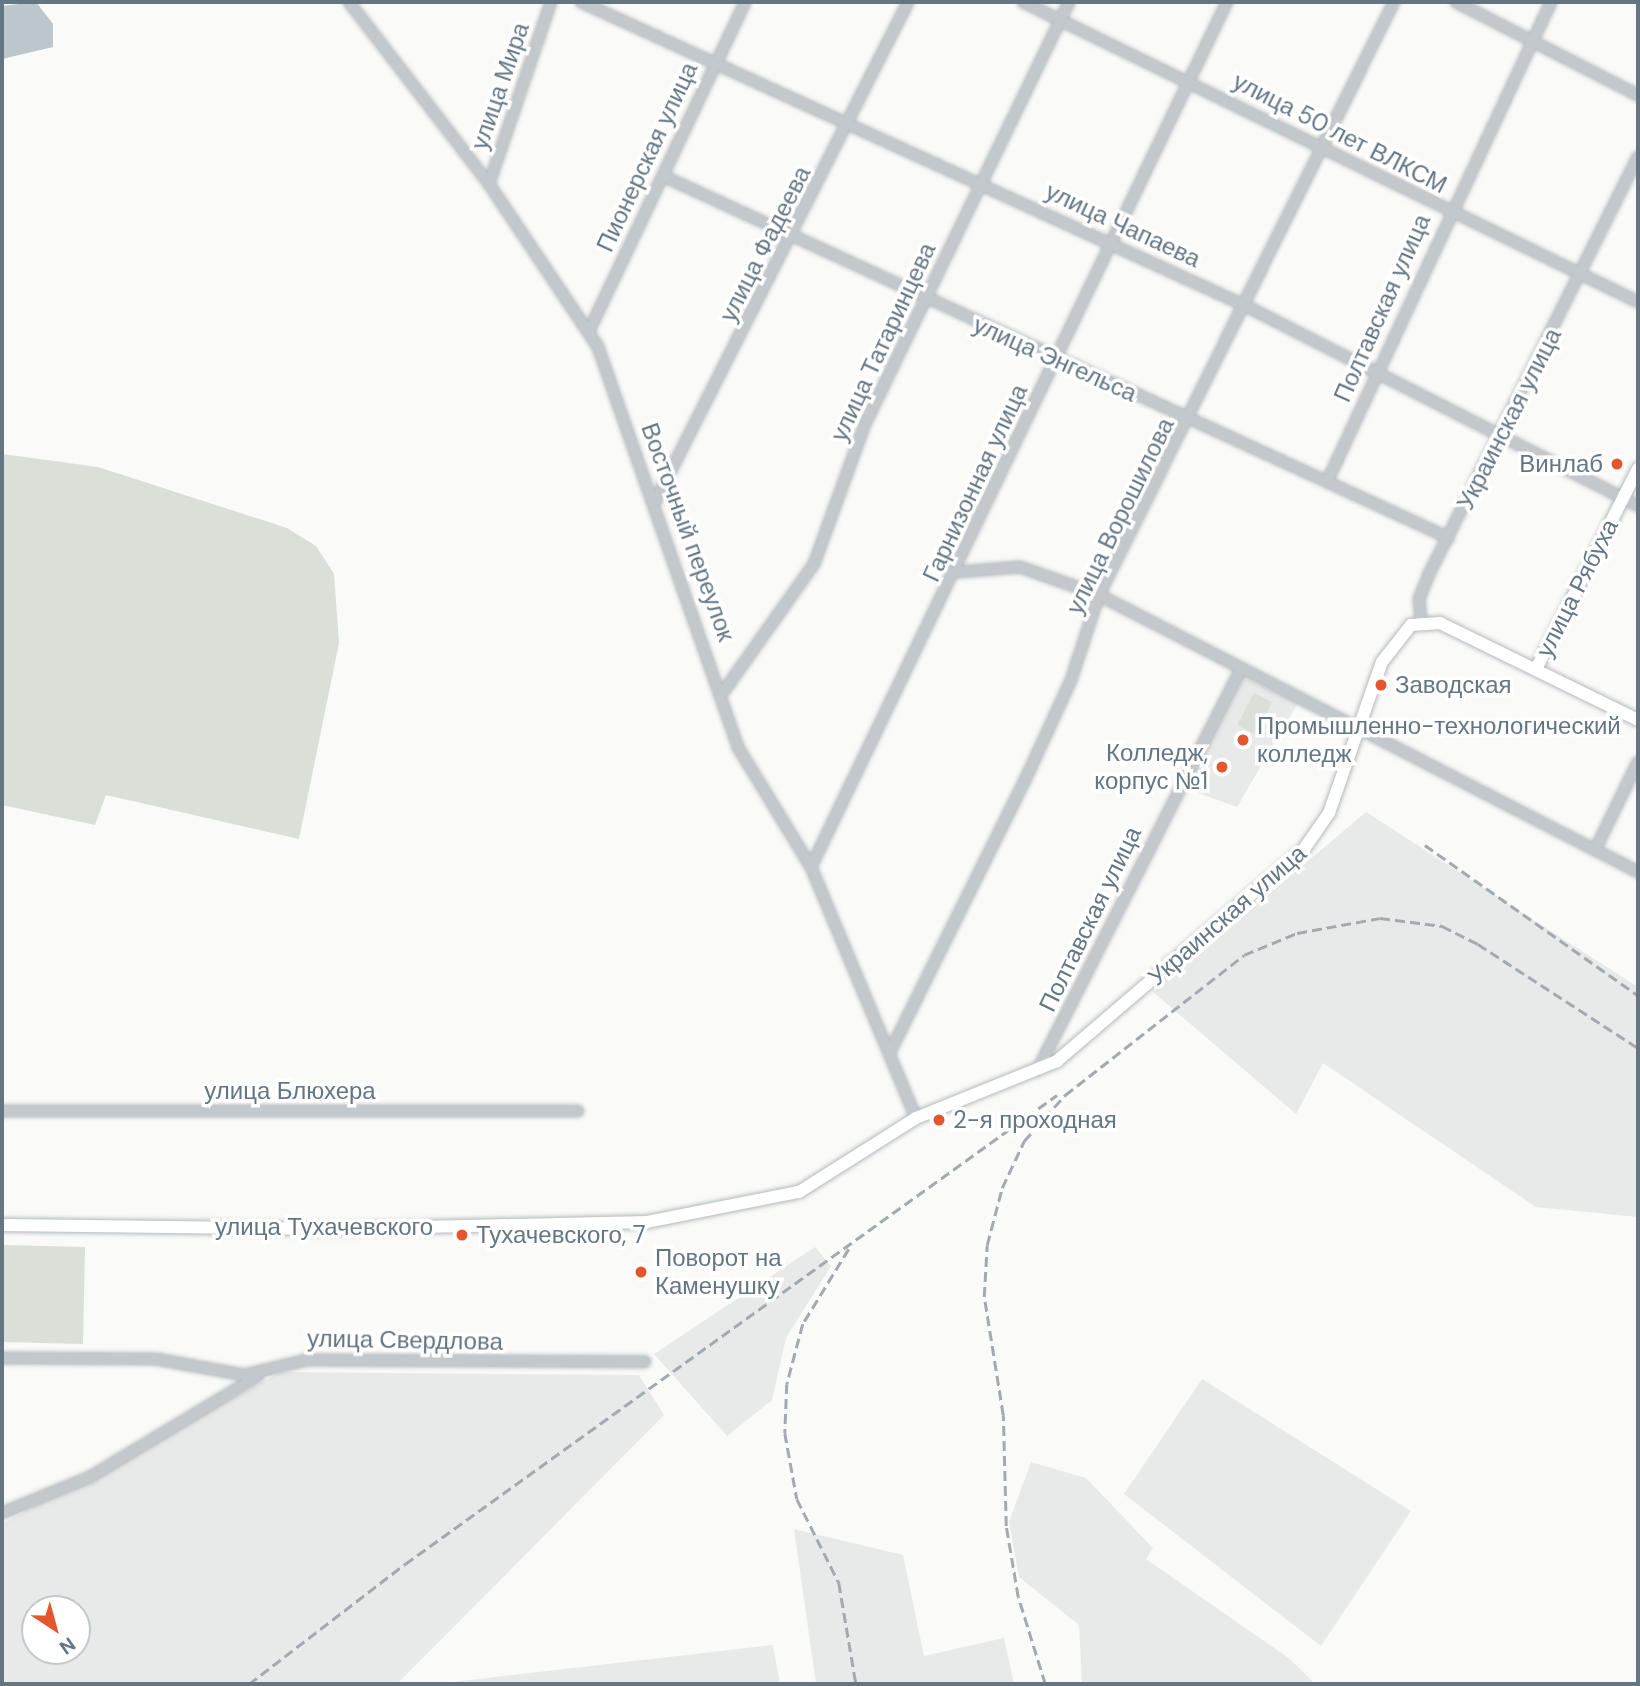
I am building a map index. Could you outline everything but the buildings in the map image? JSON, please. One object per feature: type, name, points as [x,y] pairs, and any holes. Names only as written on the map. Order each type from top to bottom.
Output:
[{"type":"main road","name":"улица Рябуха","points":[[1536,669],[1638,469]]},
{"type":"main road","points":[[1421,621],[1440,623],[1638,720]]},
{"type":"main road","name":"Украинская улица","points":[[647,1222],[808,1188],[915,1118],[1037,1072],[1075,1048],[1309,845],[1329,813],[1356,725],[1391,647],[1421,621]]},
{"type":"main road","name":"улица Тухачевского","points":[[2,1226],[336,1229],[647,1222]]},
{"type":"street","name":"Восточный переулок","points":[[349,2],[489,184],[589,331],[724,691],[739,748],[811,867],[890,1052],[915,1118]]},
{"type":"street","name":"улица Мира","points":[[489,184],[551,2]]},
{"type":"street","name":"улица Чапаева","points":[[581,2],[982,182],[1246,306],[1377,370],[1638,506]]},
{"type":"street","name":"Пионерская улица","points":[[589,331],[745,2]]},
{"type":"street","name":"улица Фадеева","points":[[654,504],[793,237],[908,2]]},
{"type":"street","name":"улица 50 лет ВЛКСМ","points":[[1023,2],[1190,81],[1321,149],[1638,302]]},
{"type":"street","name":"улица Татаринцева","points":[[724,691],[814,564],[865,424],[1069,2]]},
{"type":"street","name":"Гарнизонная улица","points":[[811,867],[957,572],[1227,2]]},
{"type":"street","name":"улица Ворошилова","points":[[890,1052],[1026,778],[1071,680],[1099,595],[1190,420],[1394,2]]},
{"type":"street","points":[[1456,2],[1638,95]]},
{"type":"street","name":"Полтавская улица","points":[[1327,482],[1449,211],[1551,2]]},
{"type":"street","name":"Украинская улица","points":[[1421,621],[1419,599],[1638,157]]},
{"type":"street","name":"улица Энгельса","points":[[663,176],[924,300],[1449,538]]},
{"type":"street","points":[[957,572],[1020,567],[1099,595],[1239,672],[1356,725],[1638,872]]},
{"type":"street","name":"Полтавская улица","points":[[1037,1072],[1239,672]]},
{"type":"street","points":[[1595,850],[1638,762]]},
{"type":"street","name":"улица Блюхера","points":[[2,1111],[578,1111]]},
{"type":"street","name":"улица Свердлова","points":[[2,1358],[156,1359],[262,1374],[307,1360],[645,1362]]},
{"type":"street","points":[[2,1513],[90,1477],[262,1374]]},
{"type":"shaded area","points":[[36,2],[53,24],[53,47],[2,59],[2,6]]},
{"type":"shaded area","points":[[2,454],[98,467],[287,528],[316,546],[334,574],[339,643],[299,839],[106,795],[95,825],[2,805]]},
{"type":"shaded area","name":"Промышленно-технологический колледж","points":[[1242,677],[1298,703],[1237,807],[1198,793],[1192,777]]},
{"type":"shaded area","points":[[1254,693],[1272,702],[1255,734],[1237,725]]},
{"type":"shaded area","points":[[1366,812],[1638,987],[1638,1217],[1536,1207],[1323,1063],[1296,1114],[1153,992]]},
{"type":"shaded area","points":[[2,1245],[85,1247],[83,1344],[2,1342]]},
{"type":"shaded area","points":[[815,1247],[831,1266],[786,1338],[772,1400],[727,1436],[654,1354]]},
{"type":"shaded area","points":[[281,1372],[639,1375],[664,1415],[397,1684],[2,1684],[2,1524]]},
{"type":"shaded area","points":[[1202,1379],[1411,1511],[1321,1646],[1124,1494]]},
{"type":"shaded area","points":[[1031,1462],[1086,1478],[1153,1548],[1146,1559],[1290,1659],[1315,1684],[1082,1684],[1079,1625],[1019,1577],[1009,1522]]},
{"type":"shaded area","points":[[794,1529],[903,1555],[924,1656],[1004,1638],[1014,1684],[816,1684]]},
{"type":"shaded area","points":[[773,1645],[780,1684],[435,1684]]},
{"type":"railway","points":[[1425,845],[1638,995]]},
{"type":"railway","points":[[1045,1684],[1018,1597],[1006,1526],[1003,1415],[984,1297],[987,1245],[1002,1188],[1024,1141],[1065,1095],[1244,955],[1297,933],[1380,918],[1442,926],[1478,944],[1638,1048]]},
{"type":"railway","points":[[249,1684],[405,1564],[1057,1095]]},
{"type":"railway","points":[[849,1249],[803,1324],[787,1384],[785,1433],[797,1499],[839,1583],[856,1684]]},
{"type":"place","name":"Винлаб","points":[[1617,464]]},
{"type":"place","name":"Заводская","points":[[1381,685]]},
{"type":"place","name":"Промышленно-технологический колледж","points":[[1243,740]]},
{"type":"place","name":"Колледж, корпус №1","points":[[1222,767]]},
{"type":"place","name":"2-я проходная","points":[[939,1120]]},
{"type":"place","name":"Тухачевского, 7","points":[[462,1235]]},
{"type":"place","name":"Поворот на Каменушку","points":[[641,1272]]}]
